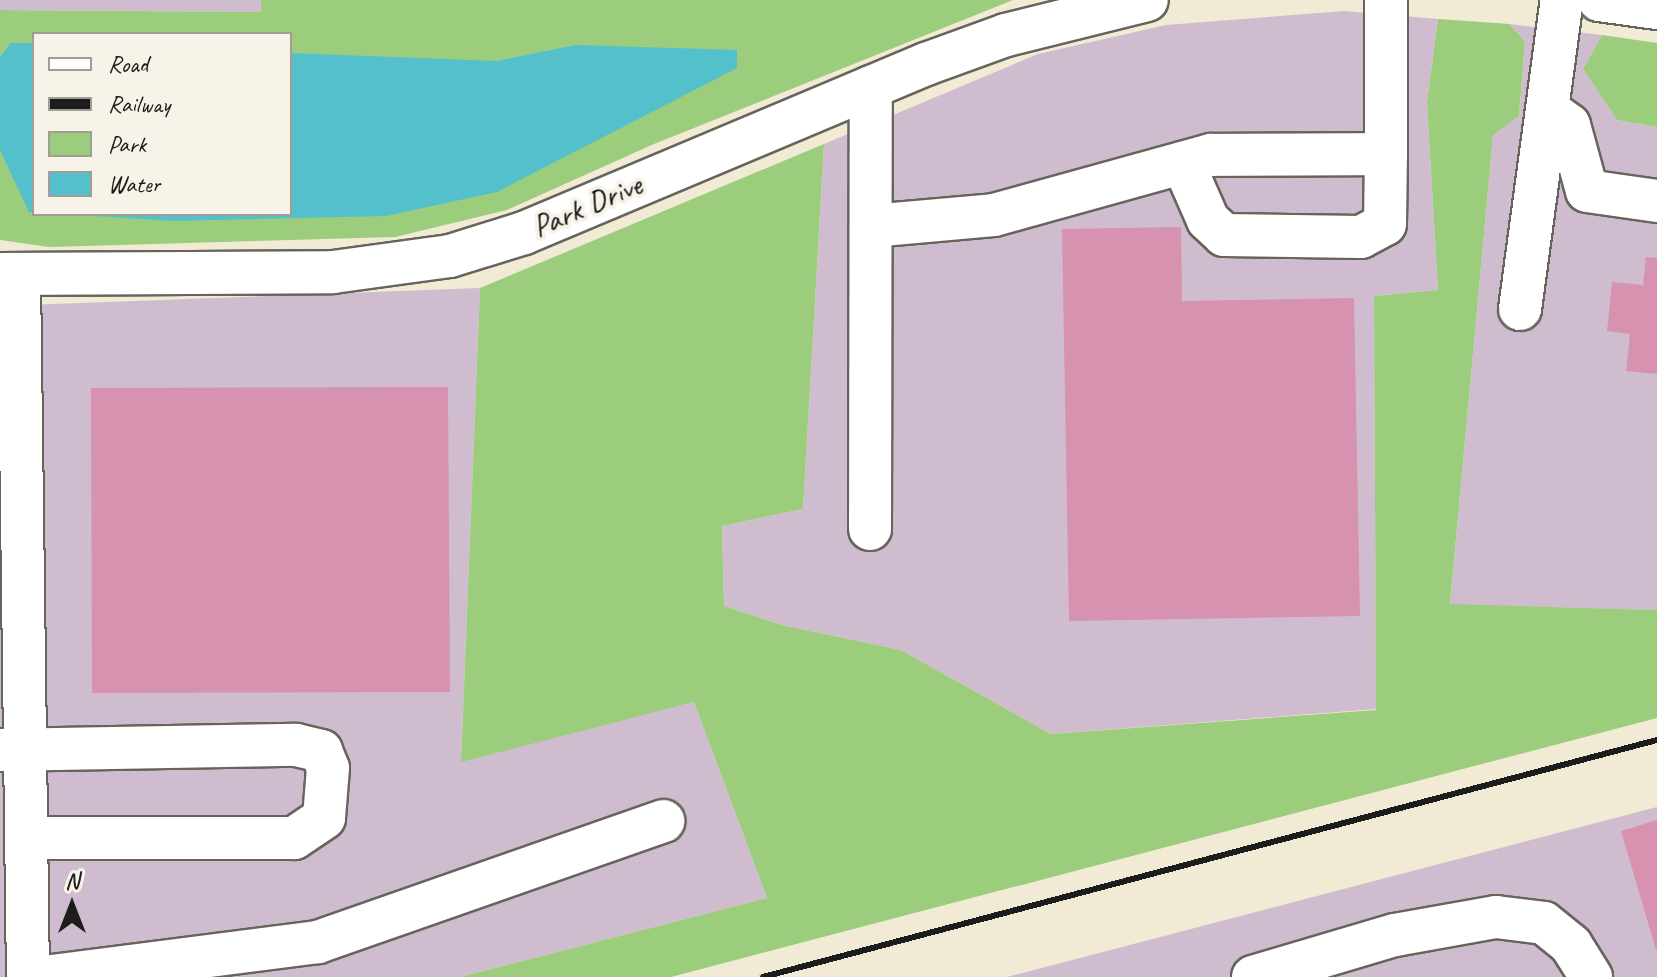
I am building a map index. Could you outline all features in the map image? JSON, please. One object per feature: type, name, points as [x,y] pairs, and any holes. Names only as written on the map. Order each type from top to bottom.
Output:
[{"type":"street","points":[[1183,163],[1208,220],[1224,235],[1361,237],[1385,224],[1386,0]]},
{"type":"street","points":[[1520,309],[1562,0]]},
{"type":"street","points":[[1599,0],[1657,8]]},
{"type":"street","name":"Park Drive","points":[[10,274],[333,272],[450,256],[524,233],[871,87],[1006,35],[1121,3]]},
{"type":"street","points":[[870,529],[871,87]]},
{"type":"street","points":[[1547,109],[1569,125],[1587,191],[1657,201]]},
{"type":"street","points":[[871,226],[994,215],[1211,155],[1386,154]]},
{"type":"street","points":[[10,274],[12,750],[26,838],[28,977]]},
{"type":"street","points":[[12,750],[296,745],[321,751],[328,768],[324,818],[294,838],[26,838]]},
{"type":"street","points":[[45,977],[318,942],[663,821]]},
{"type":"street","points":[[1253,977],[1395,935],[1496,917],[1544,923],[1571,945],[1591,977]]},
{"type":"shaded area","points":[[0,0],[261,0],[261,12],[0,10]]},
{"type":"shaded area","points":[[1344,11],[1438,19],[1427,102],[1438,290],[1374,296],[1376,709],[1051,734],[901,650],[782,625],[724,606],[722,526],[803,509],[824,144],[1038,54],[1166,25]]},
{"type":"shaded area","points":[[1509,24],[1602,35],[1583,69],[1617,120],[1657,127],[1657,610],[1450,605],[1493,134],[1519,116],[1525,41]]},
{"type":"shaded area","points":[[480,288],[461,761],[694,702],[767,898],[460,977],[0,977],[0,306]]},
{"type":"shaded area","points":[[1657,807],[1657,977],[1007,977]]},
{"type":"green space","points":[[261,0],[1013,0],[654,144],[507,210],[395,237],[49,247],[0,240],[0,10],[261,12]]},
{"type":"green space","points":[[1438,19],[1509,24],[1525,41],[1519,116],[1493,135],[1450,604],[1657,610],[1657,718],[671,977],[460,977],[767,898],[694,702],[461,762],[480,288],[824,144],[803,509],[722,526],[724,606],[782,625],[901,650],[1051,734],[1376,710],[1374,296],[1438,290],[1427,102]]},
{"type":"green space","points":[[1602,35],[1657,43],[1657,127],[1617,120],[1583,69]]},
{"type":"water","points":[[11,43],[32,43],[32,212],[29,212],[0,150],[0,57]]},
{"type":"water","points":[[576,45],[737,50],[737,68],[497,192],[386,216],[174,221],[94,216],[292,216],[292,53],[497,61]]},
{"type":"building","points":[[1181,227],[1182,301],[1354,298],[1360,616],[1069,621],[1062,229]]},
{"type":"building","points":[[1646,257],[1657,258],[1657,374],[1626,371],[1630,334],[1607,331],[1612,282],[1643,285]]},
{"type":"building","points":[[448,387],[450,692],[92,693],[91,388]]},
{"type":"building","points":[[1657,820],[1657,950],[1656,950],[1621,831]]},
{"type":"railway","points":[[763,977],[1657,740]]}]
